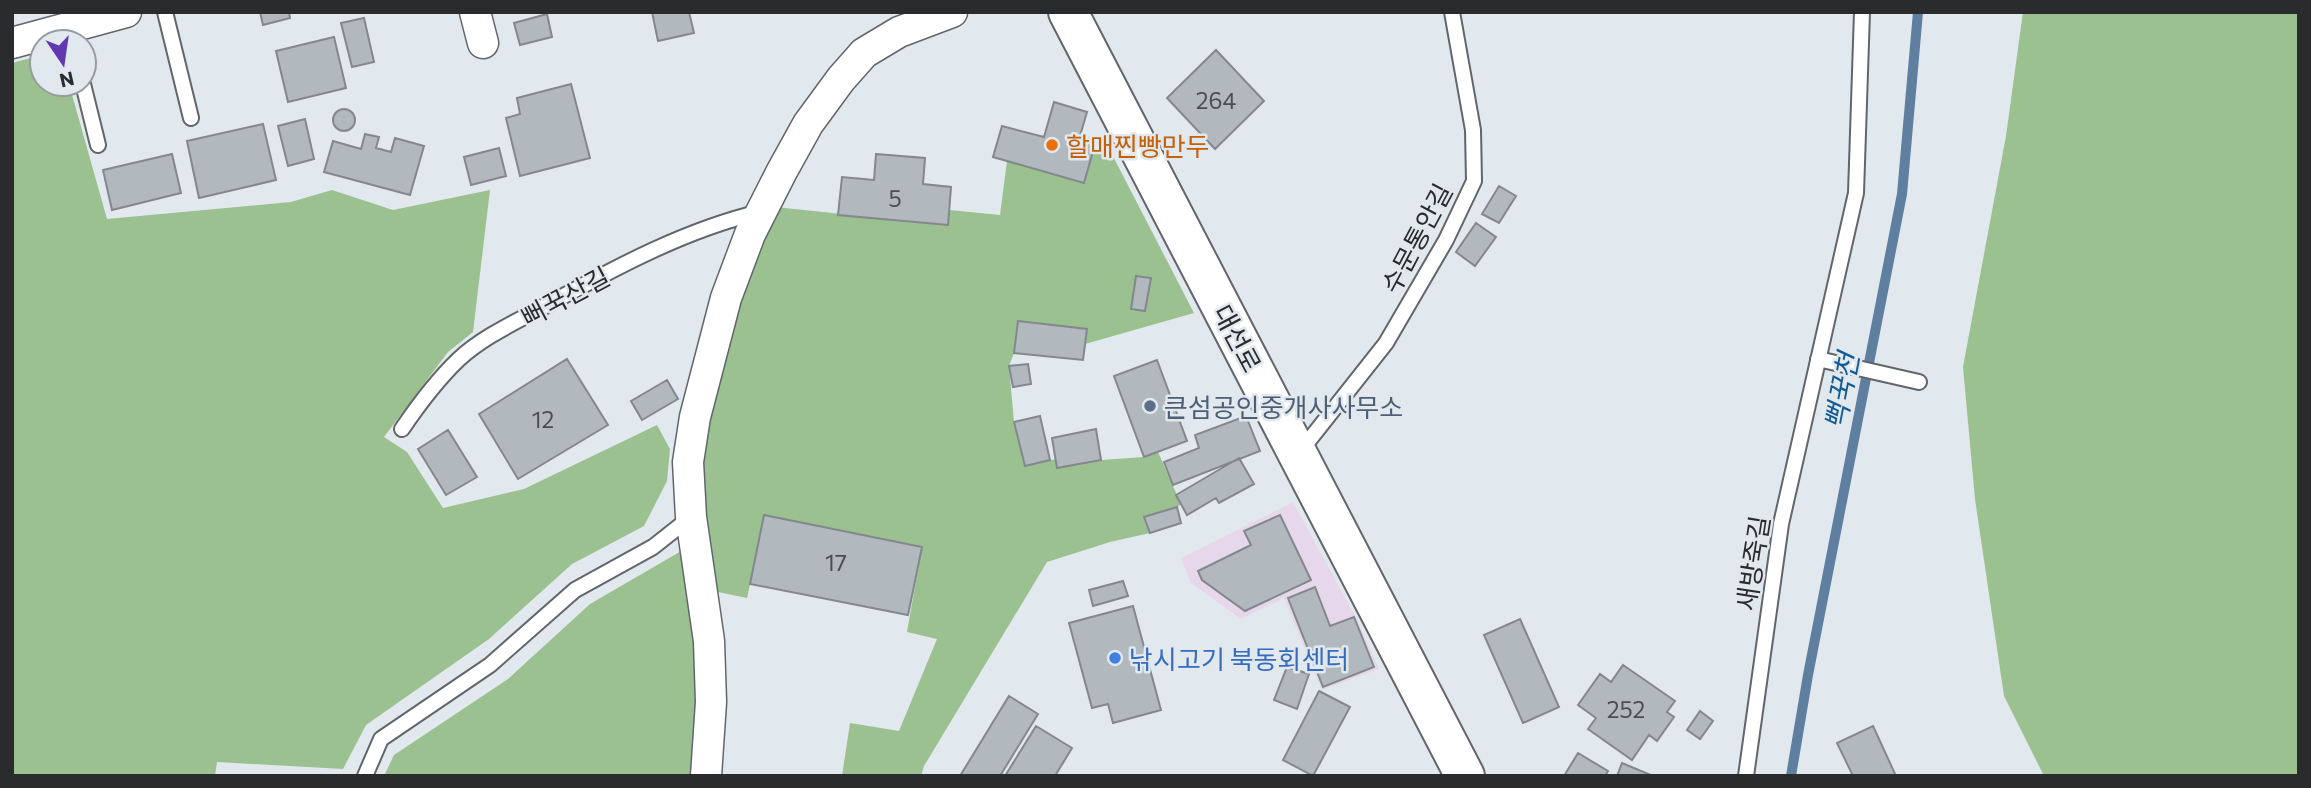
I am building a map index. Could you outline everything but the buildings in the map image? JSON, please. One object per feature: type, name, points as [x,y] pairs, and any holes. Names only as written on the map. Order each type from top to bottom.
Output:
[{"type":"street","points":[[87,28],[125,12]]},
{"type":"street","points":[[475,12],[483,43]]},
{"type":"street","points":[[706,776],[710,702],[709,641],[691,517],[688,462],[695,417],[726,298],[761,212],[808,124],[841,79],[864,53],[900,33],[952,12]]},
{"type":"street","name":"대선로","points":[[1068,12],[1465,776]]},
{"type":"lane","points":[[165,12],[191,118]]},
{"type":"lane","name":"수문통안길","points":[[1298,454],[1385,343],[1446,240],[1474,181],[1473,130],[1452,12]]},
{"type":"lane","name":"새방죽길","points":[[1746,776],[1781,524],[1856,193],[1862,12]]},
{"type":"lane","points":[[86,98],[98,145]]},
{"type":"lane","name":"뻐꾹산길","points":[[402,429],[424,398],[459,359],[485,338],[603,275],[688,235],[727,220],[761,212]]},
{"type":"lane","points":[[1818,359],[1919,382]]},
{"type":"lane","points":[[365,776],[381,739],[490,665],[575,590],[653,547],[691,517]]},
{"type":"shaded area","points":[[1293,502],[1355,616],[1379,669],[1322,690],[1284,598],[1241,619],[1191,583],[1181,558]]},
{"type":"green space","points":[[2023,12],[2299,12],[2299,776],[2044,776],[2004,696],[1975,499],[1963,367],[2006,136]]},
{"type":"green space","points":[[28,59],[28,98],[73,98],[107,219],[291,202],[332,190],[393,210],[490,190],[473,332],[448,352],[384,437],[407,452],[443,508],[524,489],[657,425],[670,449],[667,481],[644,526],[572,564],[489,639],[366,725],[343,769],[217,762],[215,776],[12,776],[12,63]]},
{"type":"green space","points":[[1103,137],[1194,313],[1085,344],[1086,329],[1019,321],[1009,366],[1014,422],[1025,466],[1056,459],[1058,467],[1144,457],[1158,452],[1181,504],[1145,517],[1150,533],[1110,542],[1047,562],[924,766],[921,776],[842,776],[850,723],[899,731],[937,639],[907,632],[922,547],[765,515],[747,598],[718,592],[708,542],[700,472],[708,420],[734,322],[775,207],[948,225],[949,210],[1000,215],[1007,161],[1084,183],[1096,141]]},
{"type":"green space","points":[[683,550],[697,639],[696,776],[384,776],[394,755],[508,679],[590,604]]},
{"type":"waterway","name":"뻑꾹천","points":[[1791,776],[1808,675],[1902,194],[1918,12]]},
{"type":"place","name":"할매찐빵만두","points":[[1052,145]]},
{"type":"place","name":"큰섬공인중개사사무소","points":[[1150,406]]},
{"type":"place","name":"낚시고기 북동회센터","points":[[1115,658]]}]
